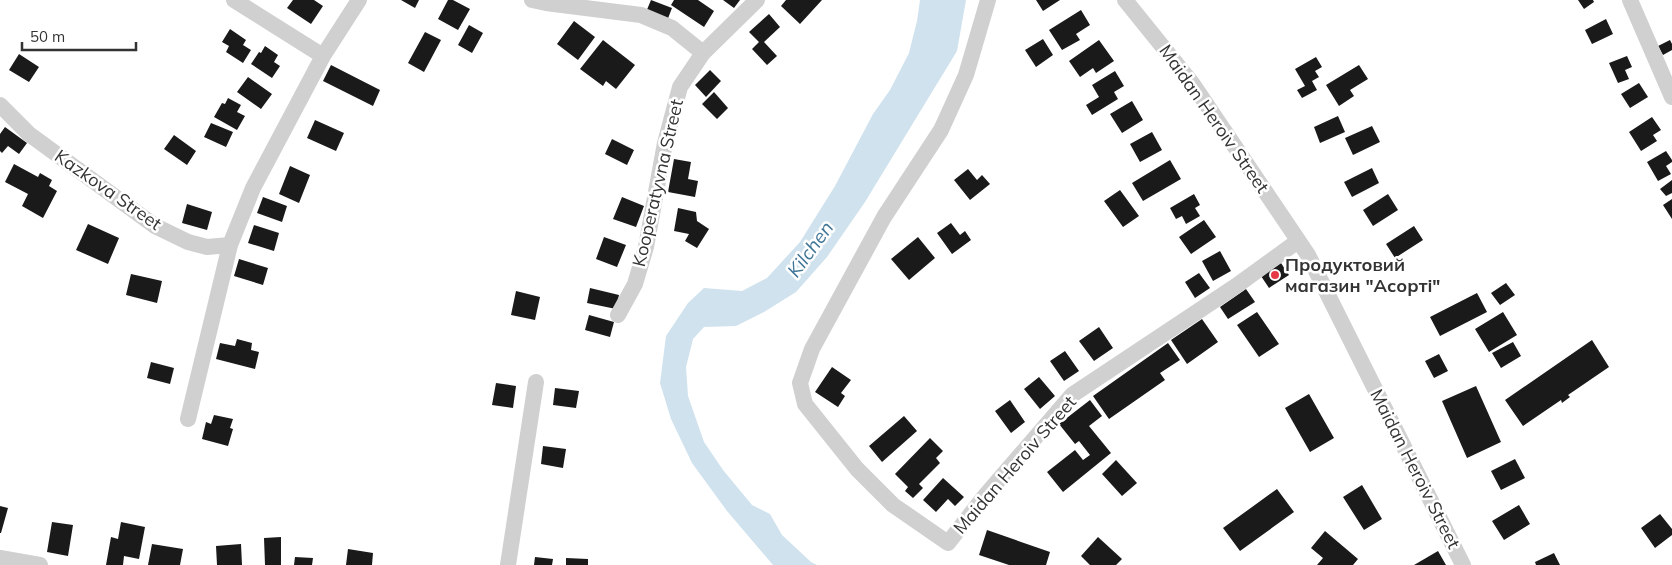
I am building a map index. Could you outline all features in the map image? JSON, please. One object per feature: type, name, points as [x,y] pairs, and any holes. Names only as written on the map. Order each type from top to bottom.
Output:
[{"type":"street","points":[[234,0],[323,56]]},
{"type":"street","points":[[188,419],[230,245],[253,188],[323,56],[359,0]]},
{"type":"street","points":[[532,0],[641,15],[672,28],[703,54]]},
{"type":"street","name":"Kooperatyvna Street","points":[[618,314],[635,284],[646,248],[665,143],[680,87],[703,54],[757,0]]},
{"type":"street","name":"Maidan Heroiv Street","points":[[988,0],[966,75],[941,130],[884,217],[812,349],[800,383],[806,404],[825,431],[857,469],[892,505],[948,543],[984,497],[1072,395],[1236,286],[1298,241]]},
{"type":"street","name":"Maidan Heroiv Street","points":[[1126,0],[1192,83],[1308,255],[1463,565]]},
{"type":"street","points":[[1630,0],[1672,97]]},
{"type":"street","name":"Kazkova Street","points":[[0,105],[29,134],[155,226],[188,242],[207,247],[230,245]]},
{"type":"street","points":[[508,565],[536,382]]},
{"type":"street","points":[[0,558],[40,565]]},
{"type":"water","name":"Kilchen","points":[[920,0],[966,0],[957,51],[865,202],[827,257],[796,292],[764,312],[736,326],[704,327],[693,339],[686,367],[688,396],[704,442],[723,470],[752,505],[770,514],[782,535],[811,562],[817,565],[773,565],[727,511],[692,463],[671,419],[660,383],[666,336],[688,303],[704,288],[742,291],[767,278],[800,242],[835,186],[873,114],[890,90],[909,53]]},
{"type":"building","points":[[293,0],[314,0],[323,6],[311,24],[287,8]]},
{"type":"building","points":[[401,0],[419,0],[415,8]]},
{"type":"building","points":[[448,0],[453,0],[470,9],[458,30],[438,19]]},
{"type":"building","points":[[651,0],[672,8],[667,21],[646,12]]},
{"type":"building","points":[[674,0],[698,0],[714,11],[704,27],[671,5]]},
{"type":"building","points":[[723,0],[740,0],[734,8]]},
{"type":"building","points":[[786,0],[822,0],[800,24],[781,6]]},
{"type":"building","points":[[1036,0],[1060,0],[1043,11]]},
{"type":"building","points":[[1578,0],[1593,0],[1594,2],[1584,9]]},
{"type":"building","points":[[1081,10],[1090,25],[1076,34],[1080,40],[1062,50],[1049,30]]},
{"type":"building","points":[[769,14],[780,27],[764,42],[777,56],[767,65],[752,49],[759,42],[749,32]]},
{"type":"building","points":[[1606,19],[1613,34],[1592,44],[1585,30]]},
{"type":"building","points":[[574,21],[595,37],[578,60],[557,44]]},
{"type":"building","points":[[469,25],[483,33],[472,53],[458,45]]},
{"type":"building","points":[[230,29],[246,40],[243,45],[251,50],[243,63],[226,52],[229,46],[222,42]]},
{"type":"building","points":[[425,32],[441,40],[424,72],[408,63]]},
{"type":"building","points":[[1043,39],[1053,55],[1036,67],[1025,50]]},
{"type":"building","points":[[603,40],[635,65],[616,89],[606,81],[603,86],[580,69]]},
{"type":"building","points":[[1099,40],[1114,61],[1096,73],[1093,68],[1080,77],[1069,61]]},
{"type":"building","points":[[1670,40],[1672,50],[1663,55],[1658,46]]},
{"type":"building","points":[[265,46],[278,55],[274,62],[280,66],[272,78],[251,64]]},
{"type":"building","points":[[19,54],[39,67],[29,82],[9,70]]},
{"type":"building","points":[[1627,56],[1632,67],[1625,70],[1629,79],[1618,83],[1609,63]]},
{"type":"building","points":[[1316,57],[1322,67],[1315,71],[1319,77],[1312,81],[1317,90],[1302,98],[1297,90],[1305,86],[1295,69]]},
{"type":"building","points":[[331,65],[380,90],[373,106],[323,81]]},
{"type":"building","points":[[1359,65],[1368,79],[1350,90],[1354,96],[1339,106],[1326,85]]},
{"type":"building","points":[[710,70],[721,81],[706,97],[695,85]]},
{"type":"building","points":[[1115,71],[1124,86],[1114,92],[1118,99],[1092,115],[1086,105],[1099,97],[1092,85]]},
{"type":"building","points":[[248,77],[272,94],[261,109],[237,92]]},
{"type":"building","points":[[1639,83],[1648,97],[1630,108],[1621,94]]},
{"type":"building","points":[[714,92],[728,108],[717,119],[702,104]]},
{"type":"building","points":[[228,98],[241,105],[237,112],[245,116],[237,130],[214,117],[222,103],[225,104]]},
{"type":"building","points":[[1132,101],[1143,120],[1122,133],[1110,114]]},
{"type":"building","points":[[1338,116],[1345,132],[1320,143],[1314,127]]},
{"type":"building","points":[[1652,117],[1661,130],[1653,135],[1657,141],[1641,151],[1629,132]]},
{"type":"building","points":[[315,120],[344,133],[336,151],[307,138]]},
{"type":"building","points":[[211,123],[233,132],[226,147],[204,137]]},
{"type":"building","points":[[1372,126],[1380,142],[1353,155],[1345,138]]},
{"type":"building","points":[[5,127],[27,143],[19,154],[8,146],[2,153],[0,151],[0,134]]},
{"type":"building","points":[[1152,132],[1162,150],[1140,162],[1130,144]]},
{"type":"building","points":[[174,135],[196,151],[187,165],[164,149]]},
{"type":"building","points":[[612,139],[634,150],[627,165],[605,154]]},
{"type":"building","points":[[1666,151],[1672,160],[1666,166],[1671,174],[1658,181],[1647,162]]},
{"type":"building","points":[[674,159],[691,162],[688,179],[698,181],[695,197],[668,192]]},
{"type":"building","points":[[1170,160],[1181,179],[1143,201],[1132,183]]},
{"type":"building","points":[[14,164],[38,177],[40,173],[52,180],[49,186],[57,191],[43,218],[22,206],[28,194],[5,182]]},
{"type":"building","points":[[290,166],[310,175],[299,203],[279,194]]},
{"type":"building","points":[[1372,168],[1379,183],[1352,197],[1344,182]]},
{"type":"building","points":[[968,169],[977,180],[982,175],[990,184],[970,200],[954,180]]},
{"type":"building","points":[[1672,180],[1672,193],[1666,196],[1660,189]]},
{"type":"building","points":[[1120,190],[1139,216],[1123,227],[1104,201]]},
{"type":"building","points":[[1194,194],[1200,205],[1195,208],[1200,216],[1186,224],[1182,216],[1176,219],[1170,208]]},
{"type":"building","points":[[1388,194],[1398,210],[1373,226],[1363,210]]},
{"type":"building","points":[[263,197],[287,206],[282,222],[257,213]]},
{"type":"building","points":[[622,197],[644,206],[636,227],[613,219]]},
{"type":"building","points":[[1672,199],[1672,219],[1663,205]]},
{"type":"building","points":[[187,204],[212,212],[207,230],[182,223]]},
{"type":"building","points":[[678,208],[696,212],[697,221],[709,229],[697,248],[685,241],[689,234],[674,231]]},
{"type":"building","points":[[1204,220],[1216,237],[1191,254],[1179,237]]},
{"type":"building","points":[[951,223],[960,235],[965,231],[971,240],[952,254],[937,233]]},
{"type":"building","points":[[88,224],[119,238],[108,264],[76,250]]},
{"type":"building","points":[[254,225],[279,233],[274,251],[248,243]]},
{"type":"building","points":[[1414,226],[1423,240],[1395,258],[1386,244]]},
{"type":"building","points":[[604,237],[626,245],[617,267],[596,259]]},
{"type":"building","points":[[918,237],[935,258],[909,280],[891,259]]},
{"type":"building","points":[[1220,251],[1231,271],[1213,281],[1202,261]]},
{"type":"building","points":[[239,259],[268,268],[263,285],[234,276]]},
{"type":"building","name":"Продуктовий магазин \"Асорті\"","points":[[1281,263],[1289,275],[1269,288],[1261,276]]},
{"type":"building","points":[[1199,273],[1210,288],[1195,298],[1185,282]]},
{"type":"building","points":[[131,274],[162,281],[157,303],[126,295]]},
{"type":"building","points":[[1506,283],[1515,295],[1500,305],[1491,293]]},
{"type":"building","points":[[590,288],[619,295],[616,309],[587,303]]},
{"type":"building","points":[[1246,289],[1255,302],[1228,319],[1220,307]]},
{"type":"building","points":[[516,291],[540,297],[535,320],[511,315]]},
{"type":"building","points":[[1477,293],[1487,312],[1440,336],[1430,317]]},
{"type":"building","points":[[1257,312],[1279,344],[1259,357],[1237,325]]},
{"type":"building","points":[[1503,312],[1517,335],[1489,352],[1475,329]]},
{"type":"building","points":[[589,315],[614,322],[610,337],[585,330]]},
{"type":"building","points":[[1202,319],[1218,342],[1187,364],[1171,340]]},
{"type":"building","points":[[1099,327],[1113,348],[1094,361],[1079,341]]},
{"type":"building","points":[[237,339],[252,343],[251,350],[259,352],[255,369],[216,359],[220,343],[235,346]]},
{"type":"building","points":[[1592,340],[1609,367],[1568,395],[1570,397],[1562,403],[1561,400],[1523,426],[1505,400]]},
{"type":"building","points":[[1513,342],[1521,356],[1501,368],[1492,353]]},
{"type":"building","points":[[1168,343],[1180,360],[1160,373],[1165,380],[1109,419],[1093,396]]},
{"type":"building","points":[[1065,351],[1079,371],[1064,381],[1050,361]]},
{"type":"building","points":[[1439,354],[1448,371],[1434,378],[1425,361]]},
{"type":"building","points":[[151,362],[174,368],[170,384],[147,378]]},
{"type":"building","points":[[832,367],[851,380],[841,393],[845,396],[838,407],[815,392]]},
{"type":"building","points":[[1039,377],[1055,396],[1040,409],[1024,389]]},
{"type":"building","points":[[496,383],[516,386],[513,408],[492,405]]},
{"type":"building","points":[[1476,386],[1501,442],[1467,458],[1442,401]]},
{"type":"building","points":[[555,388],[579,391],[576,408],[553,405]]},
{"type":"building","points":[[1309,394],[1334,438],[1310,452],[1285,408]]},
{"type":"building","points":[[1010,400],[1025,422],[1011,433],[995,411]]},
{"type":"building","points":[[1090,400],[1102,416],[1089,426],[1111,453],[1063,492],[1047,472],[1075,450],[1083,460],[1090,455],[1079,441],[1075,444],[1059,424]]},
{"type":"building","points":[[214,415],[233,419],[230,428],[233,429],[228,446],[202,439],[206,422],[211,424]]},
{"type":"building","points":[[904,416],[917,431],[882,462],[869,446]]},
{"type":"building","points":[[930,438],[943,451],[936,458],[940,463],[919,484],[923,488],[913,498],[905,491],[908,487],[895,474]]},
{"type":"building","points":[[543,446],[566,449],[563,468],[541,464]]},
{"type":"building","points":[[1515,459],[1525,478],[1501,490],[1491,471]]},
{"type":"building","points":[[1116,460],[1137,483],[1122,496],[1102,474]]},
{"type":"building","points":[[943,478],[964,497],[955,506],[948,499],[936,512],[923,500]]},
{"type":"building","points":[[1362,485],[1382,519],[1364,530],[1343,497]]},
{"type":"building","points":[[1277,489],[1294,512],[1240,551],[1223,528]]},
{"type":"building","points":[[1519,505],[1530,524],[1504,540],[1492,521]]},
{"type":"building","points":[[0,506],[8,508],[1,533],[0,533]]},
{"type":"building","points":[[1660,514],[1672,529],[1672,535],[1655,548],[1641,528]]},
{"type":"building","points":[[52,522],[73,525],[68,556],[47,552]]},
{"type":"building","points":[[121,522],[145,527],[139,559],[124,556],[123,565],[106,565],[111,537],[118,539]]},
{"type":"building","points":[[987,530],[1050,552],[1046,565],[1009,565],[979,555]]},
{"type":"building","points":[[1325,531],[1358,559],[1353,565],[1317,565],[1323,558],[1311,548]]},
{"type":"building","points":[[281,537],[281,565],[265,565],[264,538]]},
{"type":"building","points":[[1098,537],[1122,559],[1116,565],[1090,565],[1081,556]]},
{"type":"building","points":[[152,544],[183,549],[180,565],[148,565]]},
{"type":"building","points":[[241,544],[242,565],[217,565],[216,546]]},
{"type":"building","points":[[348,549],[373,553],[372,565],[346,565]]},
{"type":"building","points":[[1438,551],[1446,565],[1414,565]]},
{"type":"building","points":[[1554,553],[1560,565],[1536,565],[1535,562]]},
{"type":"building","points":[[295,557],[313,558],[312,565],[294,565]]},
{"type":"building","points":[[535,557],[553,559],[552,565],[534,565]]},
{"type":"building","points":[[566,558],[588,559],[588,565],[566,565]]},
{"type":"place","name":"Продуктовий магазин \"Асорті\"","points":[[1275,275]]}]
